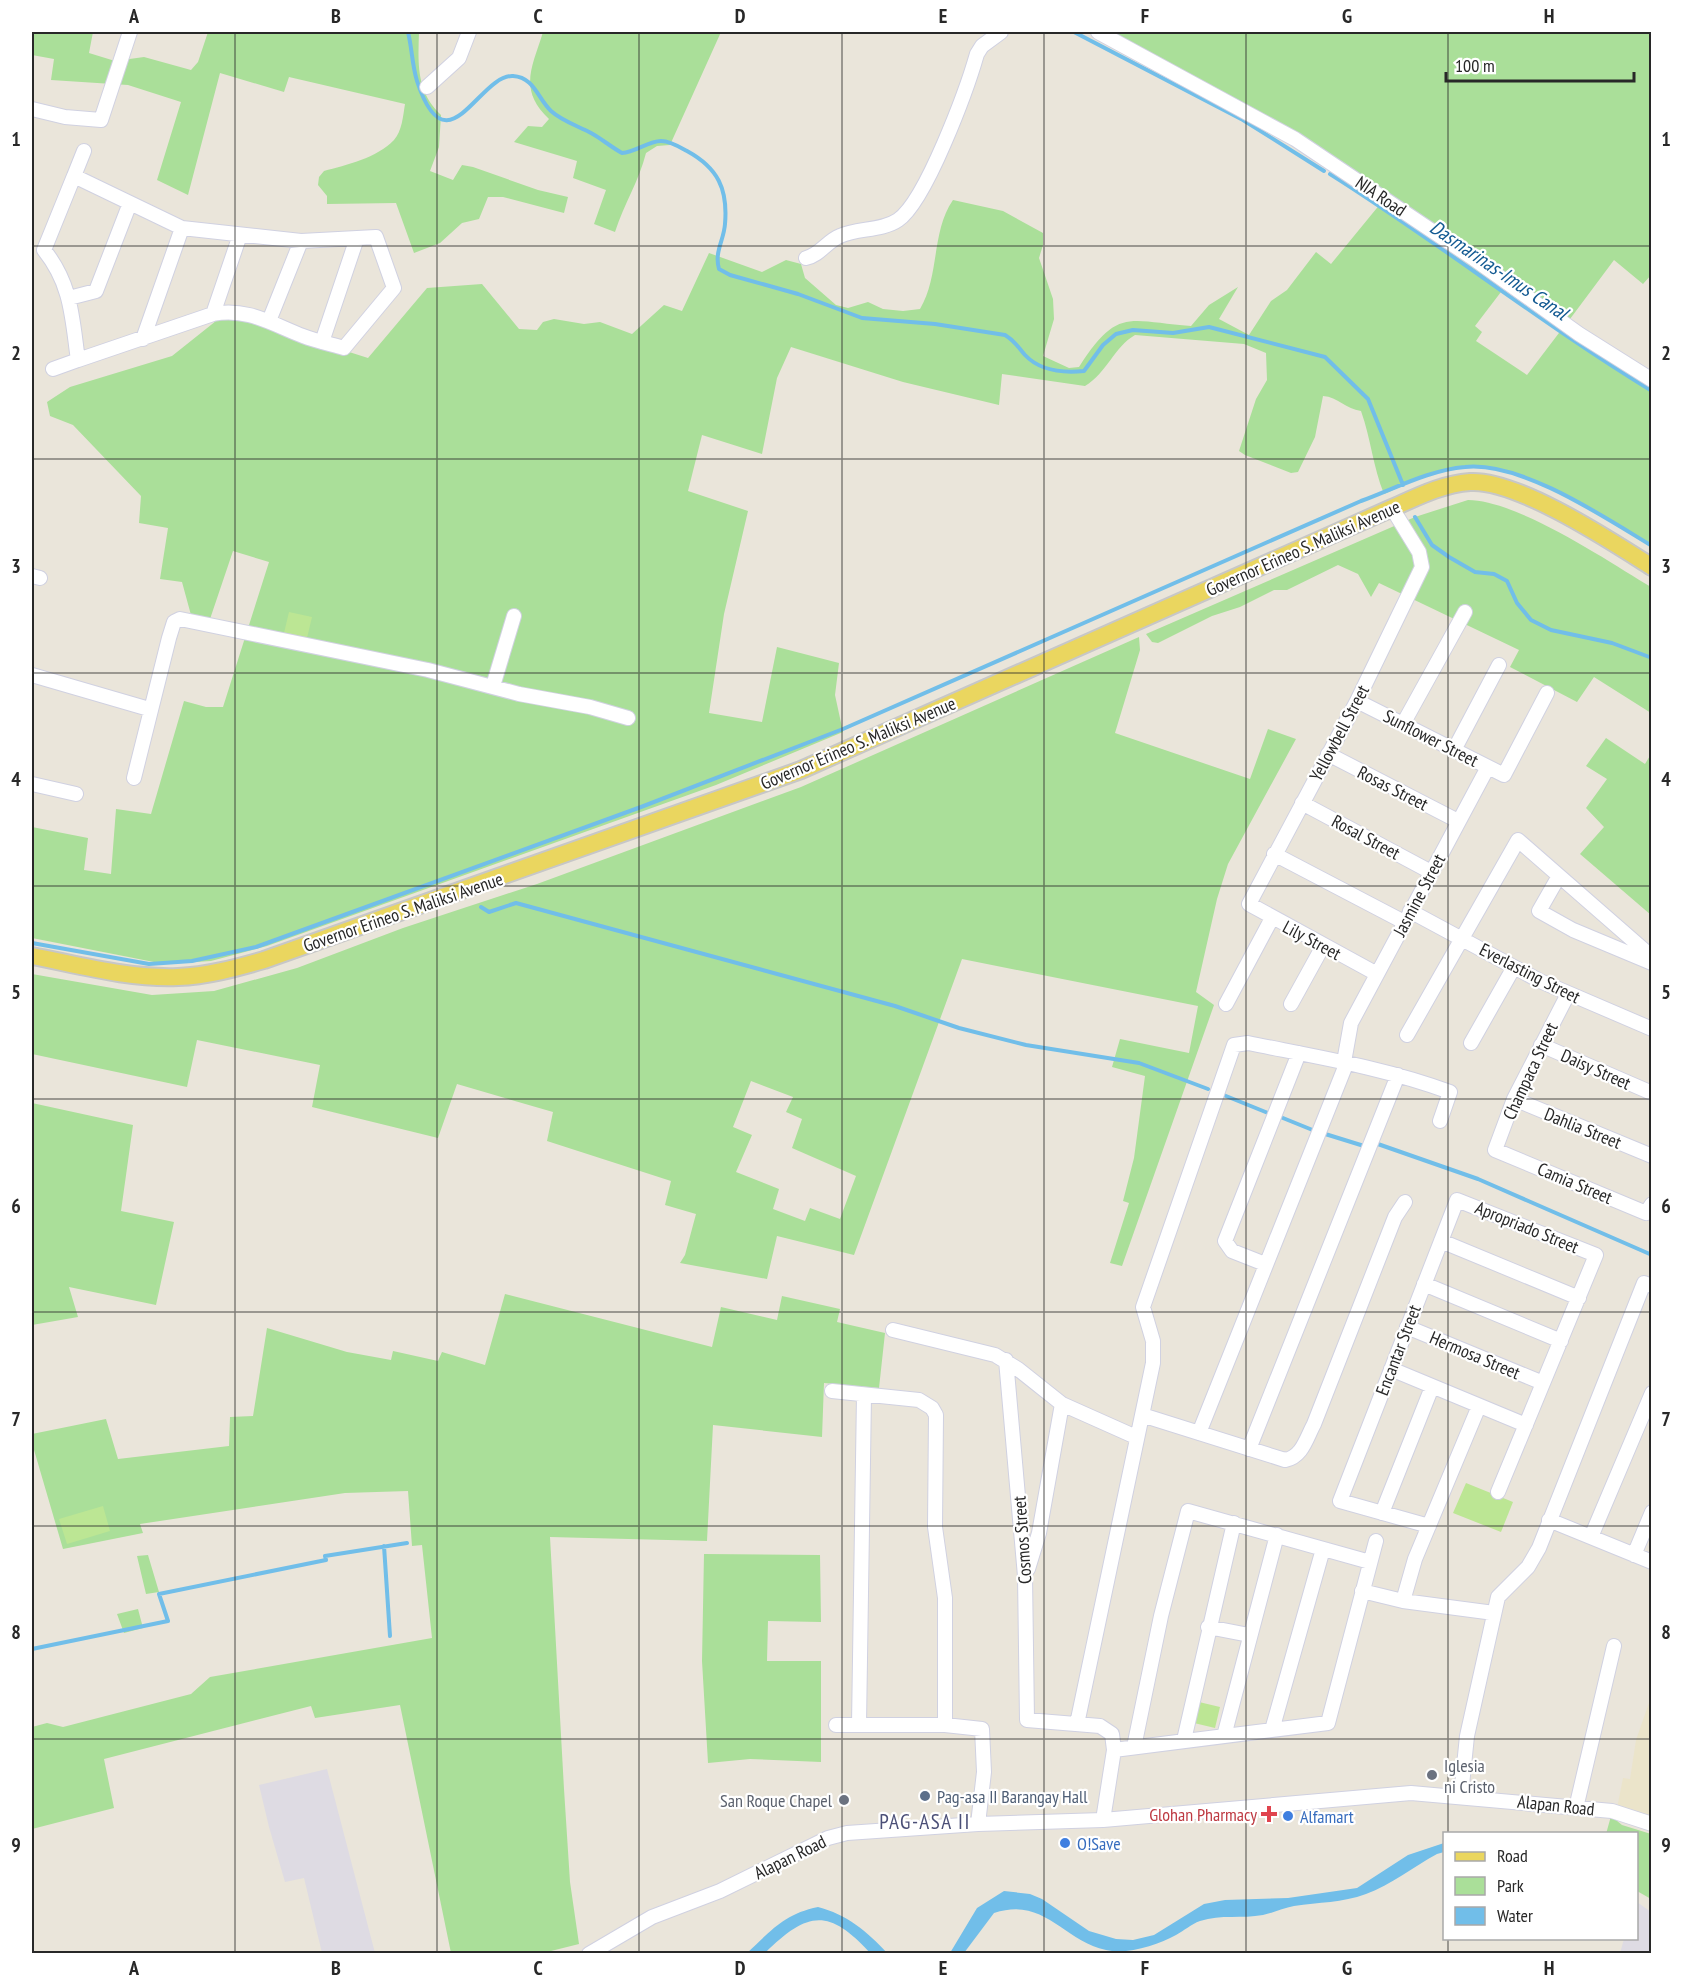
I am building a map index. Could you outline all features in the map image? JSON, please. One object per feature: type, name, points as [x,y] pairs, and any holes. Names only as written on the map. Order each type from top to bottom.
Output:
[{"type":"main road","name":"Governor Erineo S. Maliksi Avenue","points":[[32,956],[118,972],[177,977],[204,974],[264,960],[801,770],[1392,508],[1450,485],[1489,483],[1546,506],[1652,567]]},
{"type":"street","points":[[32,109],[65,117],[101,120],[130,32]]},
{"type":"street","points":[[427,87],[459,58],[469,32]]},
{"type":"street","points":[[806,258],[813,256],[842,235],[897,221],[910,208],[948,135],[977,54],[982,46],[1001,32]]},
{"type":"street","name":"NIA Road","points":[[1098,32],[1295,139],[1474,259],[1579,334],[1652,380]]},
{"type":"street","points":[[78,360],[69,298],[58,268],[38,250],[84,151]]},
{"type":"street","points":[[53,369],[230,310],[269,321],[322,342],[344,348],[394,288],[376,237],[301,241],[182,228],[74,176]]},
{"type":"street","points":[[69,298],[96,291],[130,203]]},
{"type":"street","points":[[143,339],[182,228]]},
{"type":"street","points":[[213,314],[240,235]]},
{"type":"street","points":[[322,342],[357,238]]},
{"type":"street","points":[[269,321],[301,241]]},
{"type":"street","name":"Yellowbell Street","points":[[1249,904],[1357,701],[1418,579],[1422,559],[1392,508]]},
{"type":"street","points":[[1403,724],[1465,612]]},
{"type":"street","points":[[493,686],[514,616]]},
{"type":"street","points":[[134,778],[149,709],[174,622],[180,619],[428,670],[539,699],[590,707],[628,718]]},
{"type":"street","points":[[1454,750],[1499,665]]},
{"type":"street","points":[[32,675],[149,709]]},
{"type":"street","name":"Sunflower Street","points":[[1357,701],[1504,775],[1547,693]]},
{"type":"street","name":"Rosas Street","points":[[1328,754],[1458,821]]},
{"type":"street","name":"Jasmine Street","points":[[1346,1062],[1350,1023],[1488,767]]},
{"type":"street","points":[[32,784],[76,794]]},
{"type":"street","name":"Rosal Street","points":[[1302,803],[1431,872]]},
{"type":"street","points":[[1407,1035],[1518,840],[1652,957]]},
{"type":"street","name":"Everlasting Street","points":[[1274,854],[1407,917],[1462,939],[1568,994],[1652,1029]]},
{"type":"street","points":[[1559,876],[1539,911],[1573,930],[1652,963]]},
{"type":"street","name":"Lily Street","points":[[1249,904],[1377,974]]},
{"type":"street","points":[[1226,1004],[1272,918]]},
{"type":"street","points":[[1291,1004],[1323,946]]},
{"type":"street","points":[[1472,1043],[1514,967]]},
{"type":"street","name":"Champaca Street","points":[[1495,1150],[1515,1099],[1568,994]]},
{"type":"street","points":[[1103,1820],[1114,1740],[1107,1729],[1077,1724],[1155,1352],[1144,1317],[1145,1296],[1231,1051],[1234,1045],[1241,1042],[1398,1074],[1450,1092],[1440,1121]]},
{"type":"street","name":"Daisy Street","points":[[1541,1045],[1652,1093]]},
{"type":"street","points":[[1265,1264],[1232,1251],[1225,1241],[1299,1053]]},
{"type":"street","points":[[1199,1433],[1346,1062]]},
{"type":"street","points":[[1249,1449],[1398,1074]]},
{"type":"street","name":"Dahlia Street","points":[[1515,1099],[1652,1156]]},
{"type":"street","name":"Camia Street","points":[[1495,1150],[1646,1213],[1652,1204]]},
{"type":"street","name":"Encantar Street","points":[[1382,1513],[1340,1501],[1457,1200]]},
{"type":"street","name":"Apropriado Street","points":[[1457,1200],[1596,1255],[1579,1298]]},
{"type":"street","points":[[1142,1415],[1285,1460],[1293,1458],[1300,1452],[1332,1379],[1395,1217],[1405,1202]]},
{"type":"street","points":[[1441,1240],[1579,1298],[1498,1492]]},
{"type":"street","points":[[1461,1795],[1467,1736],[1494,1613],[1502,1590],[1534,1558],[1644,1283],[1652,1286]]},
{"type":"street","points":[[1424,1284],[1561,1341]]},
{"type":"street","name":"Hermosa Street","points":[[1407,1327],[1543,1383]]},
{"type":"street","points":[[893,1330],[1006,1360],[1062,1404],[1137,1437]]},
{"type":"street","name":"Cosmos Street","points":[[1006,1360],[1025,1576],[1026,1720],[1077,1724]]},
{"type":"street","points":[[1391,1369],[1526,1425]]},
{"type":"street","points":[[1429,1526],[1382,1513],[1432,1387]]},
{"type":"street","points":[[832,1391],[919,1401],[932,1408],[936,1415],[934,1527],[945,1598],[945,1725]]},
{"type":"street","points":[[1591,1537],[1652,1393]]},
{"type":"street","points":[[859,1725],[864,1395]]},
{"type":"street","points":[[1025,1576],[1037,1542],[1062,1404]]},
{"type":"street","points":[[1403,1600],[1429,1526],[1479,1406]]},
{"type":"street","points":[[1134,1747],[1161,1616],[1188,1511],[1370,1562]]},
{"type":"street","points":[[1634,1555],[1652,1512]]},
{"type":"street","points":[[1550,1520],[1652,1562]]},
{"type":"street","points":[[1184,1740],[1208,1627],[1234,1523]]},
{"type":"street","points":[[1224,1736],[1277,1535]]},
{"type":"street","points":[[1114,1750],[1328,1722],[1376,1541]]},
{"type":"street","points":[[1272,1730],[1323,1549]]},
{"type":"street","points":[[1362,1591],[1403,1600],[1494,1613]]},
{"type":"street","points":[[1208,1627],[1250,1635]]},
{"type":"street","points":[[1576,1808],[1614,1646]]},
{"type":"street","points":[[836,1725],[945,1725],[982,1729],[984,1772],[978,1824]]},
{"type":"street","name":"Alapan Road","points":[[589,1953],[652,1917],[720,1891],[828,1838],[874,1830],[1103,1820],[1411,1793],[1461,1795],[1612,1811],[1652,1824]]},
{"type":"shaded area","points":[[1651,1697],[1651,1821],[1617,1808],[1623,1778],[1630,1779],[1636,1740]]},
{"type":"shaded area","points":[[327,1769],[375,1953],[322,1953],[304,1878],[285,1882],[269,1827],[259,1785]]},
{"type":"shaded area","points":[[1638,1903],[1651,1912],[1651,1953],[1620,1953],[1624,1940],[1638,1940]]},
{"type":"green space","points":[[32,32],[93,32],[89,53],[115,61],[144,57],[191,70],[198,62],[208,32],[419,32],[420,77],[427,97],[441,115],[439,147],[430,171],[453,180],[462,165],[473,167],[538,190],[568,197],[564,213],[503,197],[488,197],[479,219],[462,223],[440,243],[414,253],[396,203],[327,204],[327,196],[318,185],[319,177],[324,171],[370,156],[394,140],[400,128],[405,104],[289,77],[284,92],[220,73],[188,195],[157,180],[181,102],[128,85],[51,80],[54,59],[32,55]]},
{"type":"green space","points":[[543,32],[721,32],[670,145],[657,146],[646,153],[615,232],[594,224],[606,190],[573,178],[577,161],[514,142],[528,126],[542,127],[549,119],[533,98],[530,78]]},
{"type":"green space","points":[[1111,32],[1651,32],[1651,275],[1643,284],[1614,260],[1570,319],[1519,284]]},
{"type":"green space","points":[[953,200],[1003,211],[1043,233],[1043,245],[1039,258],[1053,299],[1054,319],[1043,356],[1069,368],[1079,367],[1104,334],[1115,326],[1139,321],[1191,326],[1209,305],[1238,287],[1219,319],[1249,335],[1271,301],[1287,290],[1316,252],[1331,264],[1381,203],[1504,288],[1475,326],[1482,332],[1476,341],[1527,375],[1562,329],[1651,387],[1651,546],[1563,493],[1514,473],[1490,468],[1467,467],[1445,470],[1384,494],[1361,411],[1328,397],[1323,396],[1315,437],[1298,472],[1291,473],[1245,455],[1239,451],[1256,399],[1267,380],[1266,353],[1244,344],[1135,335],[1121,346],[1093,381],[1085,386],[1002,374],[999,405],[903,382],[791,347],[777,378],[762,454],[702,435],[688,491],[748,511],[724,614],[709,713],[762,722],[777,647],[839,663],[835,695],[843,732],[716,785],[267,946],[211,961],[164,964],[32,938],[32,827],[88,838],[84,870],[111,874],[116,809],[151,814],[184,701],[206,707],[223,707],[269,562],[233,551],[209,622],[191,615],[182,582],[160,579],[168,528],[139,523],[141,496],[73,425],[50,416],[47,402],[70,387],[172,356],[226,313],[368,358],[427,288],[482,284],[519,329],[537,330],[543,322],[554,319],[584,324],[600,322],[632,334],[664,305],[682,311],[709,253],[762,272],[786,260],[801,264],[805,278],[836,305],[848,308],[868,302],[883,309],[903,311],[920,309],[930,282],[941,226]]},
{"type":"green space","points":[[1468,500],[1511,510],[1536,521],[1587,548],[1651,587],[1651,713],[1594,677],[1577,702],[1510,667],[1519,650],[1379,583],[1371,597],[1358,574],[1338,565],[1287,590],[1274,590],[1240,607],[1212,616],[1158,643],[1152,642],[1146,634],[1415,517]]},
{"type":"green space","points":[[289,612],[312,617],[307,638],[284,633]]},
{"type":"green space","points":[[1139,637],[1140,650],[1115,733],[1250,779],[1268,729],[1296,739],[1228,864],[1217,899],[1196,992],[1214,1005],[1122,1266],[1110,1263],[1129,1203],[1123,1201],[1134,1158],[1145,1076],[1112,1067],[1120,1039],[1189,1053],[1198,1006],[962,959],[854,1255],[777,1236],[767,1279],[680,1263],[685,1255],[696,1214],[665,1205],[671,1181],[547,1141],[553,1112],[457,1084],[438,1138],[312,1107],[320,1065],[197,1040],[187,1087],[32,1054],[32,974],[152,995],[214,991],[297,968],[403,928],[537,884],[801,787]],"holes":[[[751,1081],[793,1097],[786,1112],[802,1119],[792,1148],[856,1176],[840,1219],[810,1208],[805,1221],[773,1209],[779,1189],[736,1172],[752,1135],[733,1127]]]},
{"type":"green space","points":[[1606,738],[1645,764],[1651,754],[1651,915],[1580,854],[1604,827],[1586,808],[1607,779],[1586,766]]},
{"type":"green space","points":[[32,1103],[133,1125],[121,1211],[174,1222],[156,1305],[69,1287],[78,1317],[32,1325]]},
{"type":"green space","points":[[505,1294],[712,1347],[721,1307],[777,1320],[782,1296],[840,1309],[837,1322],[885,1333],[879,1388],[824,1383],[822,1437],[713,1425],[707,1541],[550,1537],[570,1882],[579,1944],[543,1953],[451,1953],[400,1705],[315,1718],[311,1706],[104,1759],[114,1808],[32,1829],[32,1727],[47,1723],[63,1727],[191,1694],[210,1677],[432,1638],[422,1545],[412,1546],[408,1491],[345,1493],[140,1524],[143,1533],[63,1549],[32,1443],[32,1434],[106,1419],[118,1459],[229,1446],[230,1417],[253,1416],[267,1328],[347,1352],[391,1360],[393,1351],[438,1361],[442,1352],[485,1365]]},
{"type":"green space","points":[[1466,1483],[1513,1502],[1501,1532],[1453,1513]]},
{"type":"green space","points":[[103,1506],[110,1531],[67,1544],[59,1519]]},
{"type":"green space","points":[[704,1554],[820,1555],[821,1622],[768,1621],[767,1661],[821,1661],[821,1762],[750,1759],[708,1763],[702,1661]]},
{"type":"green space","points":[[148,1555],[159,1592],[146,1594],[137,1556]]},
{"type":"green space","points":[[138,1609],[143,1628],[124,1633],[117,1614]]},
{"type":"green space","points":[[1199,1702],[1220,1707],[1215,1728],[1194,1723]]},
{"type":"green space","points":[[1611,1816],[1622,1825],[1651,1834],[1651,1899],[1638,1892],[1638,1832],[1607,1832]]},
{"type":"water","points":[[1443,1843],[1443,1852],[1366,1894],[1339,1901],[1294,1906],[1263,1915],[1208,1919],[1197,1922],[1169,1939],[1142,1948],[1123,1951],[1106,1950],[1077,1938],[1040,1915],[1026,1910],[1011,1909],[994,1913],[964,1953],[950,1953],[977,1908],[1004,1891],[1030,1894],[1042,1899],[1089,1931],[1116,1939],[1133,1940],[1154,1935],[1204,1904],[1225,1900],[1288,1898],[1357,1888],[1408,1855]]},
{"type":"water","points":[[818,1907],[838,1914],[856,1925],[887,1953],[870,1953],[842,1928],[818,1920],[793,1929],[765,1953],[747,1953],[771,1930],[787,1919]]},
{"type":"waterway","points":[[408,32],[417,81],[428,107],[440,119],[452,119],[464,112],[500,79],[520,77],[531,84],[555,115],[591,133],[622,153],[661,141],[675,144],[698,158],[719,181],[725,200],[725,224],[718,252],[718,263],[719,269],[730,275],[798,294],[862,318],[935,324],[1005,335],[1038,365],[1060,371],[1084,371],[1103,345],[1116,334],[1133,330],[1173,333],[1209,327],[1325,357],[1368,399],[1403,485]]},
{"type":"waterway","name":"Dasmarinas-Imus Canal","points":[[1074,32],[1243,120],[1324,171]]},
{"type":"waterway","name":"Dasmarinas-Imus Canal","points":[[1330,174],[1571,339],[1652,391]]},
{"type":"waterway","points":[[32,943],[149,964],[192,961],[256,947],[641,807],[843,729],[1361,501],[1438,472],[1465,467],[1487,467],[1511,473],[1562,493],[1652,546]]},
{"type":"waterway","points":[[1415,517],[1432,545],[1449,557],[1475,572],[1494,574],[1507,581],[1517,603],[1531,620],[1551,630],[1612,643],[1652,658]]},
{"type":"waterway","points":[[481,907],[489,912],[516,903],[895,1006],[959,1028],[1026,1045],[1139,1063],[1208,1089]]},
{"type":"waterway","points":[[1221,1094],[1268,1113]]},
{"type":"waterway","points":[[1278,1116],[1315,1131]]},
{"type":"waterway","points":[[1322,1133],[1364,1146]]},
{"type":"waterway","points":[[1375,1143],[1478,1179],[1652,1255]]},
{"type":"waterway","points":[[32,1649],[168,1621],[159,1594],[326,1560],[325,1556],[407,1543]]},
{"type":"waterway","points":[[384,1546],[390,1636]]},
{"type":"place","name":"Iglesia ni Cristo","points":[[1432,1775]]},
{"type":"place","name":"Pag-asa II Barangay Hall","points":[[925,1796]]},
{"type":"place","name":"San Roque Chapel","points":[[844,1800]]},
{"type":"place","name":"Glohan Pharmacy","points":[[1269,1814]]},
{"type":"place","name":"Alfamart","points":[[1288,1816]]},
{"type":"place","name":"O!Save","points":[[1065,1843]]},
{"type":"district","name":"PAG-ASA II","points":[[925,1821]]}]
